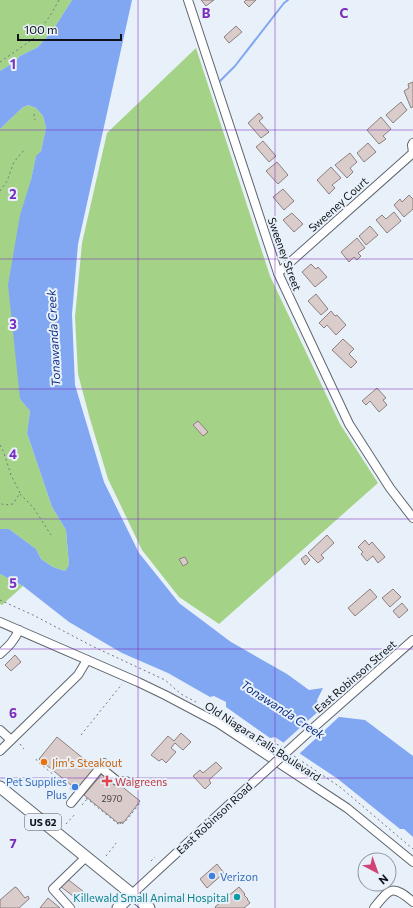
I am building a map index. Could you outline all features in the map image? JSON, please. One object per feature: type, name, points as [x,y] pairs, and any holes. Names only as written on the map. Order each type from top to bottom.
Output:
[{"type":"main road","name":"US 62","points":[[0,787],[149,908]]},
{"type":"main road","name":"East Robinson Road","points":[[118,908],[132,894]]},
{"type":"street","name":"Sweeney Street","points":[[188,0],[278,273],[348,424],[390,488],[413,518]]},
{"type":"street","name":"Sweeney Court","points":[[278,273],[413,153],[413,143]]},
{"type":"street","name":"Old Niagara Falls Boulevard","points":[[0,622],[165,695],[218,723],[347,808],[413,862]]},
{"type":"street","points":[[0,654],[12,644],[20,630]]},
{"type":"street","name":"East Robinson Street","points":[[312,729],[413,640]]},
{"type":"street","points":[[0,751],[78,675],[87,660]]},
{"type":"street","name":"East Robinson Road","points":[[132,894],[312,729]]},
{"type":"street","points":[[0,730],[11,740]]},
{"type":"street","points":[[71,803],[103,766],[117,781],[126,781]]},
{"type":"street","points":[[70,908],[53,889],[86,857]]},
{"type":"street","points":[[374,908],[386,893],[393,890],[400,891],[413,902]]},
{"type":"path","points":[[0,62],[33,39],[50,16],[59,0]]},
{"type":"path","points":[[34,114],[35,120]]},
{"type":"path","points":[[0,191],[8,180],[14,162],[25,149]]},
{"type":"path","points":[[0,445],[11,475],[20,493],[33,507],[51,535]]},
{"type":"path","points":[[0,503],[4,505],[13,504],[20,493]]},
{"type":"path","points":[[81,735],[124,680]]},
{"type":"path","points":[[20,744],[24,749]]},
{"type":"path","points":[[36,759],[75,792]]},
{"type":"path","points":[[84,797],[118,824],[124,823],[141,802]]},
{"type":"path","points":[[82,805],[87,799]]},
{"type":"path","points":[[66,824],[76,813]]},
{"type":"path","points":[[120,823],[121,827]]},
{"type":"path","points":[[106,856],[116,843]]},
{"type":"path","points":[[151,861],[154,857]]},
{"type":"green space","points":[[0,0],[72,0],[53,30],[38,47],[20,56],[13,63],[0,71]]},
{"type":"green space","points":[[196,48],[270,276],[340,424],[378,483],[219,624],[179,597],[142,550],[108,479],[78,374],[75,317],[82,243],[107,133]]},
{"type":"green space","points":[[28,105],[36,108],[43,116],[46,128],[41,151],[36,157],[31,180],[20,399],[30,411],[27,433],[52,507],[66,530],[69,565],[65,571],[53,567],[41,559],[36,549],[9,529],[0,529],[0,129],[22,108]]},
{"type":"green space","points":[[0,574],[23,586],[2,605],[0,604]]},
{"type":"water","name":"Tonawanda Creek","points":[[72,0],[132,0],[78,244],[72,314],[75,385],[104,482],[139,553],[179,603],[231,642],[287,674],[309,690],[323,688],[317,700],[323,715],[365,720],[413,756],[413,837],[404,829],[400,829],[338,779],[275,737],[270,738],[226,707],[226,702],[214,696],[210,697],[168,673],[122,653],[69,622],[23,586],[0,574],[0,529],[9,529],[36,549],[41,559],[53,567],[65,571],[69,565],[66,530],[52,507],[27,433],[30,411],[20,399],[8,285],[20,215],[31,180],[36,156],[41,151],[46,128],[43,116],[36,108],[28,105],[22,108],[0,129],[0,71],[13,63],[20,56],[38,47],[53,30]]},
{"type":"pier","points":[[322,708],[324,713],[341,715],[298,755],[282,744]]},
{"type":"building","points":[[201,0],[214,0],[206,6]]},
{"type":"building","points":[[246,0],[256,0],[249,7],[244,2]]},
{"type":"building","points":[[236,26],[242,32],[229,43],[224,37]]},
{"type":"building","points":[[413,82],[413,107],[411,108],[404,91],[409,88],[408,84]]},
{"type":"building","points":[[401,102],[407,110],[393,123],[386,115]]},
{"type":"building","points":[[259,113],[263,118],[259,121],[269,132],[261,138],[248,123]]},
{"type":"building","points":[[381,117],[391,129],[383,136],[386,139],[379,144],[367,130]]},
{"type":"building","points":[[263,141],[276,156],[269,162],[256,147]]},
{"type":"building","points":[[368,143],[376,152],[364,162],[357,153]]},
{"type":"building","points":[[350,153],[357,162],[350,168],[353,172],[347,178],[335,165]]},
{"type":"building","points":[[277,162],[288,175],[278,184],[266,171]]},
{"type":"building","points":[[331,167],[341,178],[332,185],[335,188],[329,194],[317,180]]},
{"type":"building","points":[[283,189],[294,201],[284,210],[273,197]]},
{"type":"building","points":[[409,195],[413,199],[413,209],[404,217],[394,205],[400,199],[402,202]]},
{"type":"building","points":[[394,212],[401,221],[387,233],[376,220],[382,215],[386,219]]},
{"type":"building","points":[[292,213],[303,224],[294,232],[283,220]]},
{"type":"building","points":[[370,226],[378,235],[366,245],[359,236]]},
{"type":"building","points":[[357,238],[365,248],[358,253],[361,256],[357,260],[354,257],[349,262],[341,252]]},
{"type":"building","points":[[311,264],[316,269],[318,267],[327,277],[315,287],[302,272]]},
{"type":"building","points":[[316,294],[328,309],[321,315],[308,301]]},
{"type":"building","points":[[331,311],[346,325],[336,335],[327,325],[324,328],[319,323]]},
{"type":"building","points":[[343,339],[354,349],[349,354],[357,362],[351,368],[332,350]]},
{"type":"building","points":[[377,388],[386,398],[383,400],[387,405],[379,412],[370,401],[366,405],[362,401]]},
{"type":"building","points":[[198,421],[208,432],[203,436],[193,425]]},
{"type":"building","points":[[327,535],[334,543],[321,555],[324,558],[318,563],[308,553]]},
{"type":"building","points":[[365,540],[369,545],[372,542],[385,557],[378,563],[373,556],[367,561],[361,554],[363,552],[358,547]]},
{"type":"building","points":[[306,555],[310,560],[305,565],[301,559]]},
{"type":"building","points":[[185,557],[188,563],[183,566],[179,559]]},
{"type":"building","points":[[370,589],[377,597],[355,616],[348,608]]},
{"type":"building","points":[[393,589],[401,597],[390,607],[382,598]]},
{"type":"building","points":[[402,603],[408,610],[399,618],[393,611]]},
{"type":"building","points":[[15,655],[21,662],[11,671],[5,665]]},
{"type":"building","points":[[181,733],[191,742],[183,750],[175,743],[171,748],[176,752],[166,763],[162,759],[159,761],[151,755],[168,736],[174,741]]},
{"type":"building","points":[[57,737],[95,768],[77,790],[39,759]]},
{"type":"building","points":[[216,762],[222,768],[209,780],[211,783],[205,789],[193,776],[200,770],[203,773]]},
{"type":"building","name":"Walgreens","points":[[105,773],[140,801],[124,822],[118,823],[84,795],[102,774]]},
{"type":"building","name":"Verizon","points":[[217,864],[224,873],[207,888],[200,879]]},
{"type":"building","points":[[66,878],[88,895],[82,903],[60,886]]},
{"type":"building","points":[[15,887],[25,898],[28,896],[29,899],[19,908],[0,908],[0,900]]},
{"type":"building","name":"Killewald Small Animal Hospital","points":[[239,887],[250,903],[244,908],[215,907]]},
{"type":"building","points":[[48,898],[60,908],[40,908]]},
{"type":"waterway","points":[[219,82],[235,66],[284,3],[288,0]]},
{"type":"place","name":"Jim's Steakout","points":[[44,762]]},
{"type":"place","name":"Walgreens","points":[[107,781]]},
{"type":"place","name":"Pet Supplies Plus","points":[[75,787]]},
{"type":"place","name":"Verizon","points":[[212,876]]},
{"type":"place","name":"Killewald Small Animal Hospital","points":[[237,897]]}]
